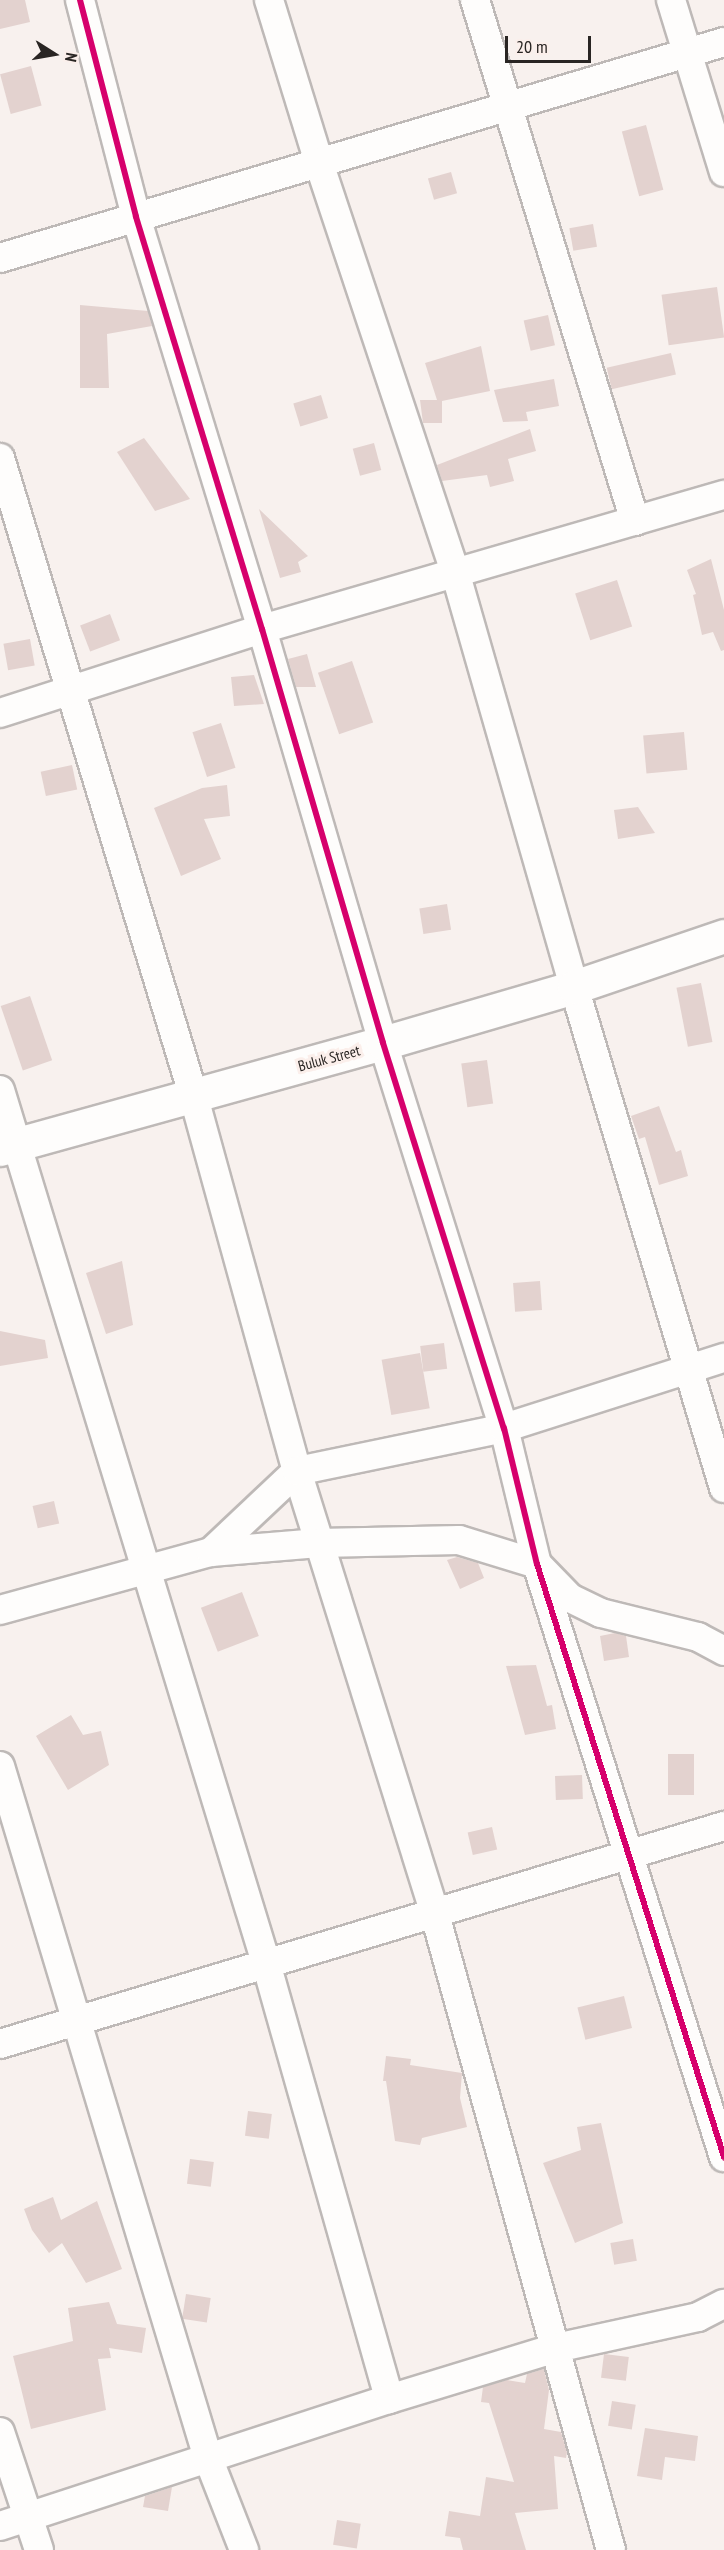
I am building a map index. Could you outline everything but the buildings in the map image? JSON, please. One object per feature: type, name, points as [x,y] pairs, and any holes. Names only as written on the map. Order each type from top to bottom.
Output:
[{"type":"street","points":[[80,0],[136,217],[262,629],[382,1043],[504,1428],[537,1564],[724,2157]]},
{"type":"street","points":[[269,0],[319,163],[456,575],[574,987],[724,1488]]},
{"type":"street","points":[[475,0],[510,105],[635,521]]},
{"type":"street","points":[[671,0],[724,172]]},
{"type":"street","points":[[0,258],[510,105],[688,56],[724,42]]},
{"type":"street","points":[[0,458],[193,1094],[297,1471],[434,1911],[611,2550]]},
{"type":"street","points":[[0,712],[262,629],[456,575],[724,495]]},
{"type":"street","name":"Buluk Street","points":[[8,1146],[382,1043],[574,987],[724,936]]},
{"type":"street","points":[[0,1090],[8,1146],[148,1568],[266,1963],[389,2399]]},
{"type":"street","points":[[211,1552],[297,1471],[504,1428],[724,1358]]},
{"type":"street","points":[[0,1610],[211,1552],[319,1543],[459,1540],[537,1564],[570,1598],[591,1608],[698,1637],[724,1651]]},
{"type":"street","points":[[0,1766],[208,2458],[244,2550]]},
{"type":"street","points":[[0,2044],[434,1911],[724,1826]]},
{"type":"street","points":[[0,2526],[389,2399],[556,2348],[698,2317],[724,2304]]},
{"type":"street","points":[[0,2432],[39,2550]]},
{"type":"cycle path","points":[[80,0],[136,217],[262,629],[383,1043],[504,1428],[537,1564],[724,2157]]}]
